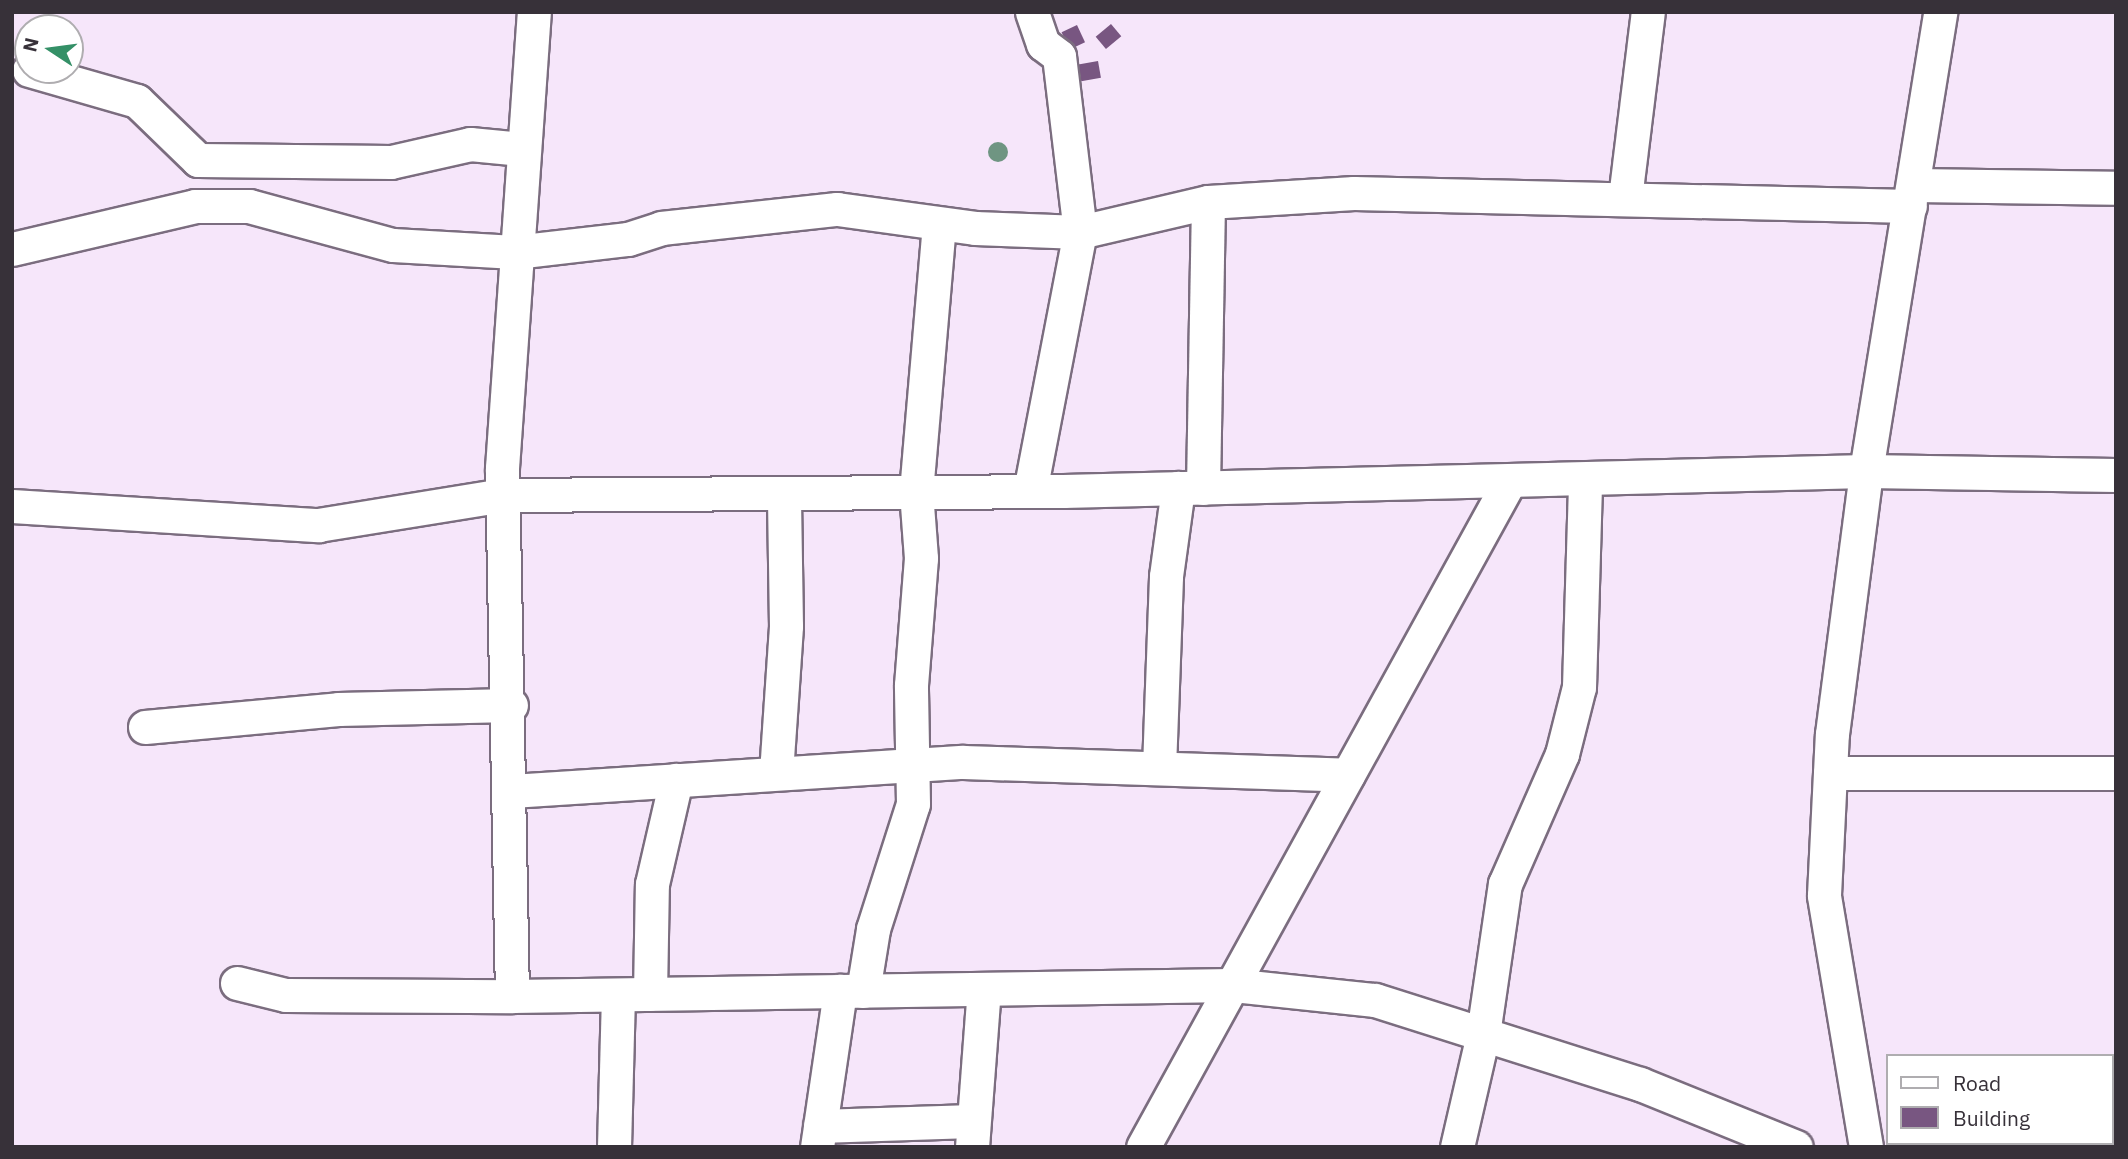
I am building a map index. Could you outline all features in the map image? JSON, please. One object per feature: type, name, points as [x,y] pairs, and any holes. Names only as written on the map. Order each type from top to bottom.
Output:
[{"type":"street","points":[[512,996],[511,705],[503,495],[515,252],[534,12]]},
{"type":"street","points":[[1030,491],[1080,232],[1059,56],[1044,44],[1032,12]]},
{"type":"street","points":[[1625,198],[1648,12]]},
{"type":"street","points":[[1866,1147],[1824,895],[1830,773],[1866,471],[1940,12]]},
{"type":"street","points":[[77,84],[137,101],[198,160],[391,162],[470,144],[522,149]]},
{"type":"street","points":[[195,206],[198,160]]},
{"type":"street","points":[[12,249],[195,206],[249,206],[393,245],[515,252],[837,209],[939,224],[1080,232],[1208,202],[1354,193],[1625,198],[1912,196],[2116,188]]},
{"type":"street","points":[[1159,768],[1166,576],[1190,488],[1208,202]]},
{"type":"street","points":[[939,224],[916,492],[921,558],[911,685],[912,817],[852,991],[819,1136],[972,1134],[984,989]]},
{"type":"street","points":[[12,506],[318,525],[503,495],[1030,491],[1509,482],[1866,471],[2116,475]]},
{"type":"street","points":[[1457,1147],[1483,1034],[1505,884],[1562,754],[1579,687],[1585,479]]},
{"type":"street","points":[[1143,1147],[1509,482]]},
{"type":"street","points":[[776,773],[786,626],[784,493]]},
{"type":"street","points":[[145,727],[338,709],[511,705]]},
{"type":"street","points":[[511,791],[913,764],[1159,768],[1348,775]]},
{"type":"street","points":[[1830,773],[2116,773]]},
{"type":"street","points":[[650,994],[652,884],[676,779]]},
{"type":"street","points":[[237,983],[286,995],[512,996],[1232,985],[1375,1000],[1640,1084],[1796,1147]]},
{"type":"street","points":[[614,1147],[618,995]]},
{"type":"building","points":[[1111,24],[1121,36],[1106,49],[1096,37]]},
{"type":"building","points":[[1077,25],[1085,42],[1070,49],[1062,32]]},
{"type":"building","points":[[1098,61],[1101,78],[1081,81],[1078,64]]}]
